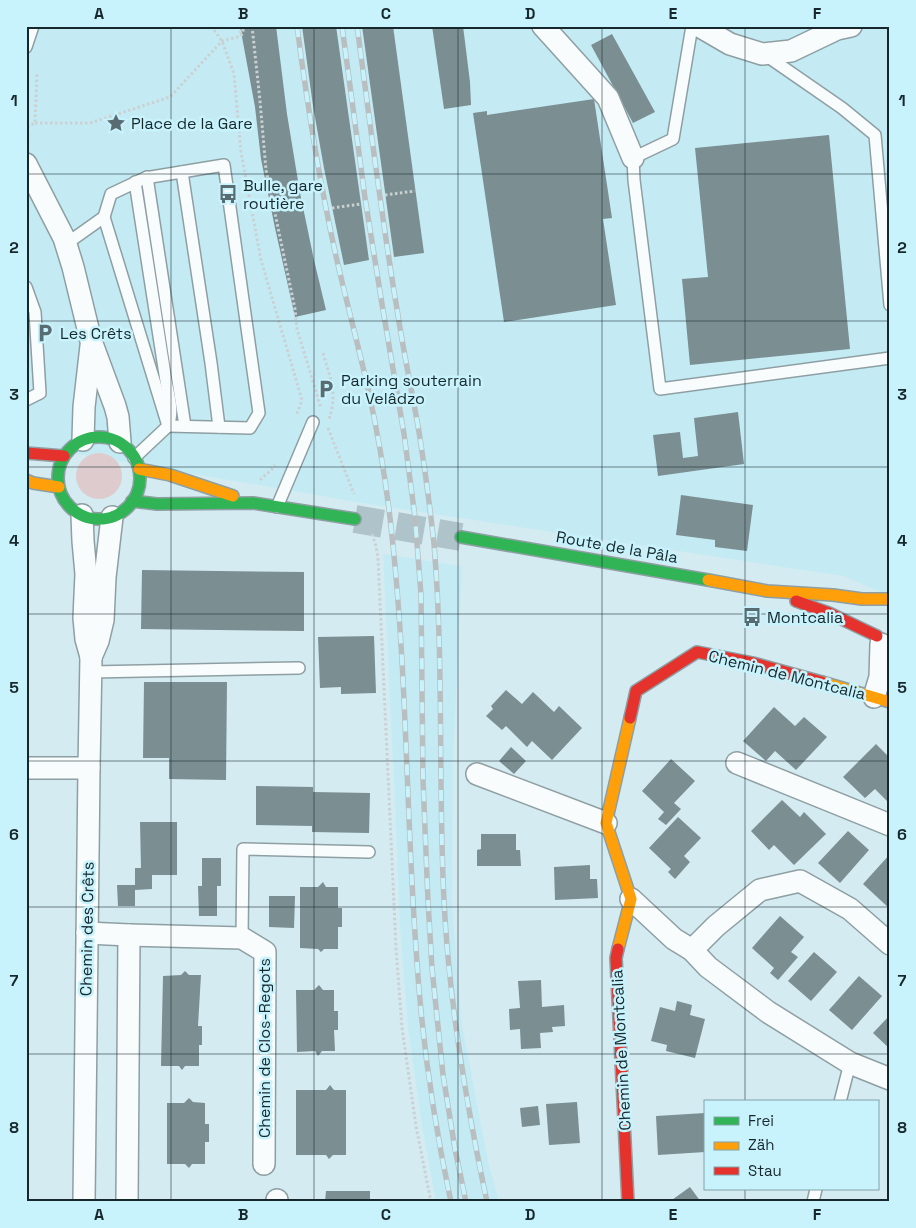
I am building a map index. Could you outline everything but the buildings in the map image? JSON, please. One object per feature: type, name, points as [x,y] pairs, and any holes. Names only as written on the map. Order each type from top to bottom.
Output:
[{"type":"street","points":[[543,26],[608,98],[633,158]]},
{"type":"street","points":[[699,26],[730,44],[762,54],[791,51],[840,27]]},
{"type":"street","points":[[26,164],[64,238],[91,341],[115,406],[120,442]]},
{"type":"street","points":[[83,440],[84,408],[91,341]]},
{"type":"street","points":[[92,437],[104,437],[120,442],[134,458],[139,469],[139,486],[132,502],[122,512],[112,517],[99,519],[82,515],[67,504],[62,497],[58,472],[64,456],[70,448],[92,437]]},
{"type":"street","points":[[26,453],[64,456]]},
{"type":"street","points":[[139,469],[170,475],[254,503]]},
{"type":"street","points":[[26,480],[59,487]]},
{"type":"street","points":[[132,502],[156,504],[254,503],[355,519]]},
{"type":"street","name":"Chemin des Crêts","points":[[82,515],[86,574],[84,618],[91,664],[84,1202]]},
{"type":"street","name":"Chemin des Crêts","points":[[91,664],[102,620],[112,517]]},
{"type":"street","name":"Route de la Pâla","points":[[461,537],[767,591],[833,595],[862,599],[888,598]]},
{"type":"street","name":"Route de la Pâla","points":[[767,591],[829,613],[883,645]]},
{"type":"street","points":[[879,610],[888,598]]},
{"type":"street","points":[[876,623],[876,629],[883,645]]},
{"type":"street","name":"Chemin de Montcalia","points":[[606,823],[636,690],[696,652],[753,663],[882,700],[880,677],[883,645]]},
{"type":"street","points":[[737,763],[890,825]]},
{"type":"street","points":[[26,768],[89,768]]},
{"type":"street","points":[[477,774],[606,823],[630,899],[674,939],[692,950],[708,967],[768,1012],[850,1063],[890,1079]]},
{"type":"street","points":[[692,950],[716,926],[760,890],[800,881],[850,908],[890,944]]},
{"type":"street","name":"Chemin de Montcalia","points":[[628,1202],[616,958],[630,899]]},
{"type":"street","name":"Chemin de Clos-Regots","points":[[87,933],[129,936],[242,938],[265,952],[264,1164]]},
{"type":"street","points":[[127,1202],[129,936]]},
{"type":"lane","points":[[26,47],[32,26]]},
{"type":"lane","points":[[692,26],[673,139],[633,158],[634,180],[660,388],[890,358]]},
{"type":"lane","points":[[762,54],[842,108],[875,135],[890,305]]},
{"type":"lane","points":[[877,158],[890,156]]},
{"type":"lane","points":[[224,165],[259,413],[250,428],[168,426],[104,217],[111,194],[135,182],[148,177],[224,165]]},
{"type":"lane","points":[[182,172],[219,427]]},
{"type":"lane","points":[[148,177],[185,426]]},
{"type":"lane","points":[[134,458],[168,426],[172,417],[135,182]]},
{"type":"lane","points":[[66,244],[104,217]]},
{"type":"lane","points":[[26,288],[35,312],[40,393],[26,400]]},
{"type":"lane","points":[[277,506],[313,422]]},
{"type":"lane","points":[[91,664],[299,668]]},
{"type":"lane","points":[[242,938],[243,849],[369,852]]},
{"type":"lane","points":[[841,1100],[850,1063]]},
{"type":"path","points":[[211,26],[222,41]]},
{"type":"path","points":[[27,128],[35,123],[90,123],[170,97],[222,41],[241,36],[241,26]]},
{"type":"path","points":[[252,26],[266,170],[295,309],[297,329],[327,425],[356,496]]},
{"type":"path","points":[[35,123],[37,74]]},
{"type":"path","points":[[26,137],[31,135]]},
{"type":"path","points":[[385,195],[416,191]]},
{"type":"path","points":[[332,208],[360,204]]},
{"type":"path","points":[[323,353],[334,389],[333,409],[327,425]]},
{"type":"path","points":[[371,530],[378,558],[395,930],[402,1028],[416,1126],[431,1202]]},
{"type":"shaded area","points":[[26,26],[890,26],[890,596],[843,576],[368,504],[26,445]]},
{"type":"shaded area","points":[[99,453],[112,457],[118,463],[122,476],[118,489],[112,495],[99,499],[86,495],[80,489],[76,476],[80,463],[86,457]]},
{"type":"shaded area","points":[[383,554],[462,566],[453,760],[452,901],[461,1019],[488,1161],[499,1202],[436,1202],[422,1126],[408,1028],[400,928]]},
{"type":"tunnel","points":[[355,519],[461,537]]},
{"type":"railway","points":[[297,26],[309,113],[324,199],[372,407],[388,499],[401,639],[418,980],[433,1107],[451,1202]]},
{"type":"railway","points":[[342,26],[365,198],[404,434],[415,517],[421,595],[423,780],[432,968],[443,1075],[466,1202]]},
{"type":"railway","points":[[357,26],[386,238],[421,446],[434,544],[439,633],[442,856],[446,939],[459,1053],[487,1202]]},
{"type":"traffic: fast","points":[[99,437],[115,440],[128,449],[137,462],[140,478],[137,494],[128,507],[115,516],[99,519],[83,516],[70,507],[61,494],[58,478],[61,462],[70,449],[83,440],[99,437]]},
{"type":"traffic: fast","points":[[132,501],[157,504],[253,503],[355,519]]},
{"type":"traffic: fast","points":[[461,537],[708,580]]},
{"type":"traffic: slow","points":[[139,469],[170,475],[233,496]]},
{"type":"traffic: slow","points":[[26,480],[59,487]]},
{"type":"traffic: slow","points":[[708,580],[767,591],[833,595],[862,599],[887,599]]},
{"type":"traffic: slow","points":[[822,682],[890,702]]},
{"type":"traffic: slow","points":[[618,949],[631,899],[606,823],[630,718]]},
{"type":"traffic: jam","points":[[26,453],[64,456]]},
{"type":"traffic: jam","points":[[796,601],[829,613],[877,636]]},
{"type":"traffic: jam","points":[[630,718],[636,691],[697,652],[753,663],[822,682]]},
{"type":"traffic: jam","points":[[618,949],[616,958],[628,1202]]},
{"type":"place","name":"Place de la Gare","points":[[116,123]]},
{"type":"place","name":"Bulle, gare routière","points":[[228,194]]},
{"type":"place","name":"Les Crêts","points":[[45,333]]},
{"type":"place","name":"Parking souterrain du Velâdzo","points":[[326,389]]},
{"type":"place","name":"Montcalia","points":[[752,617]]}]
